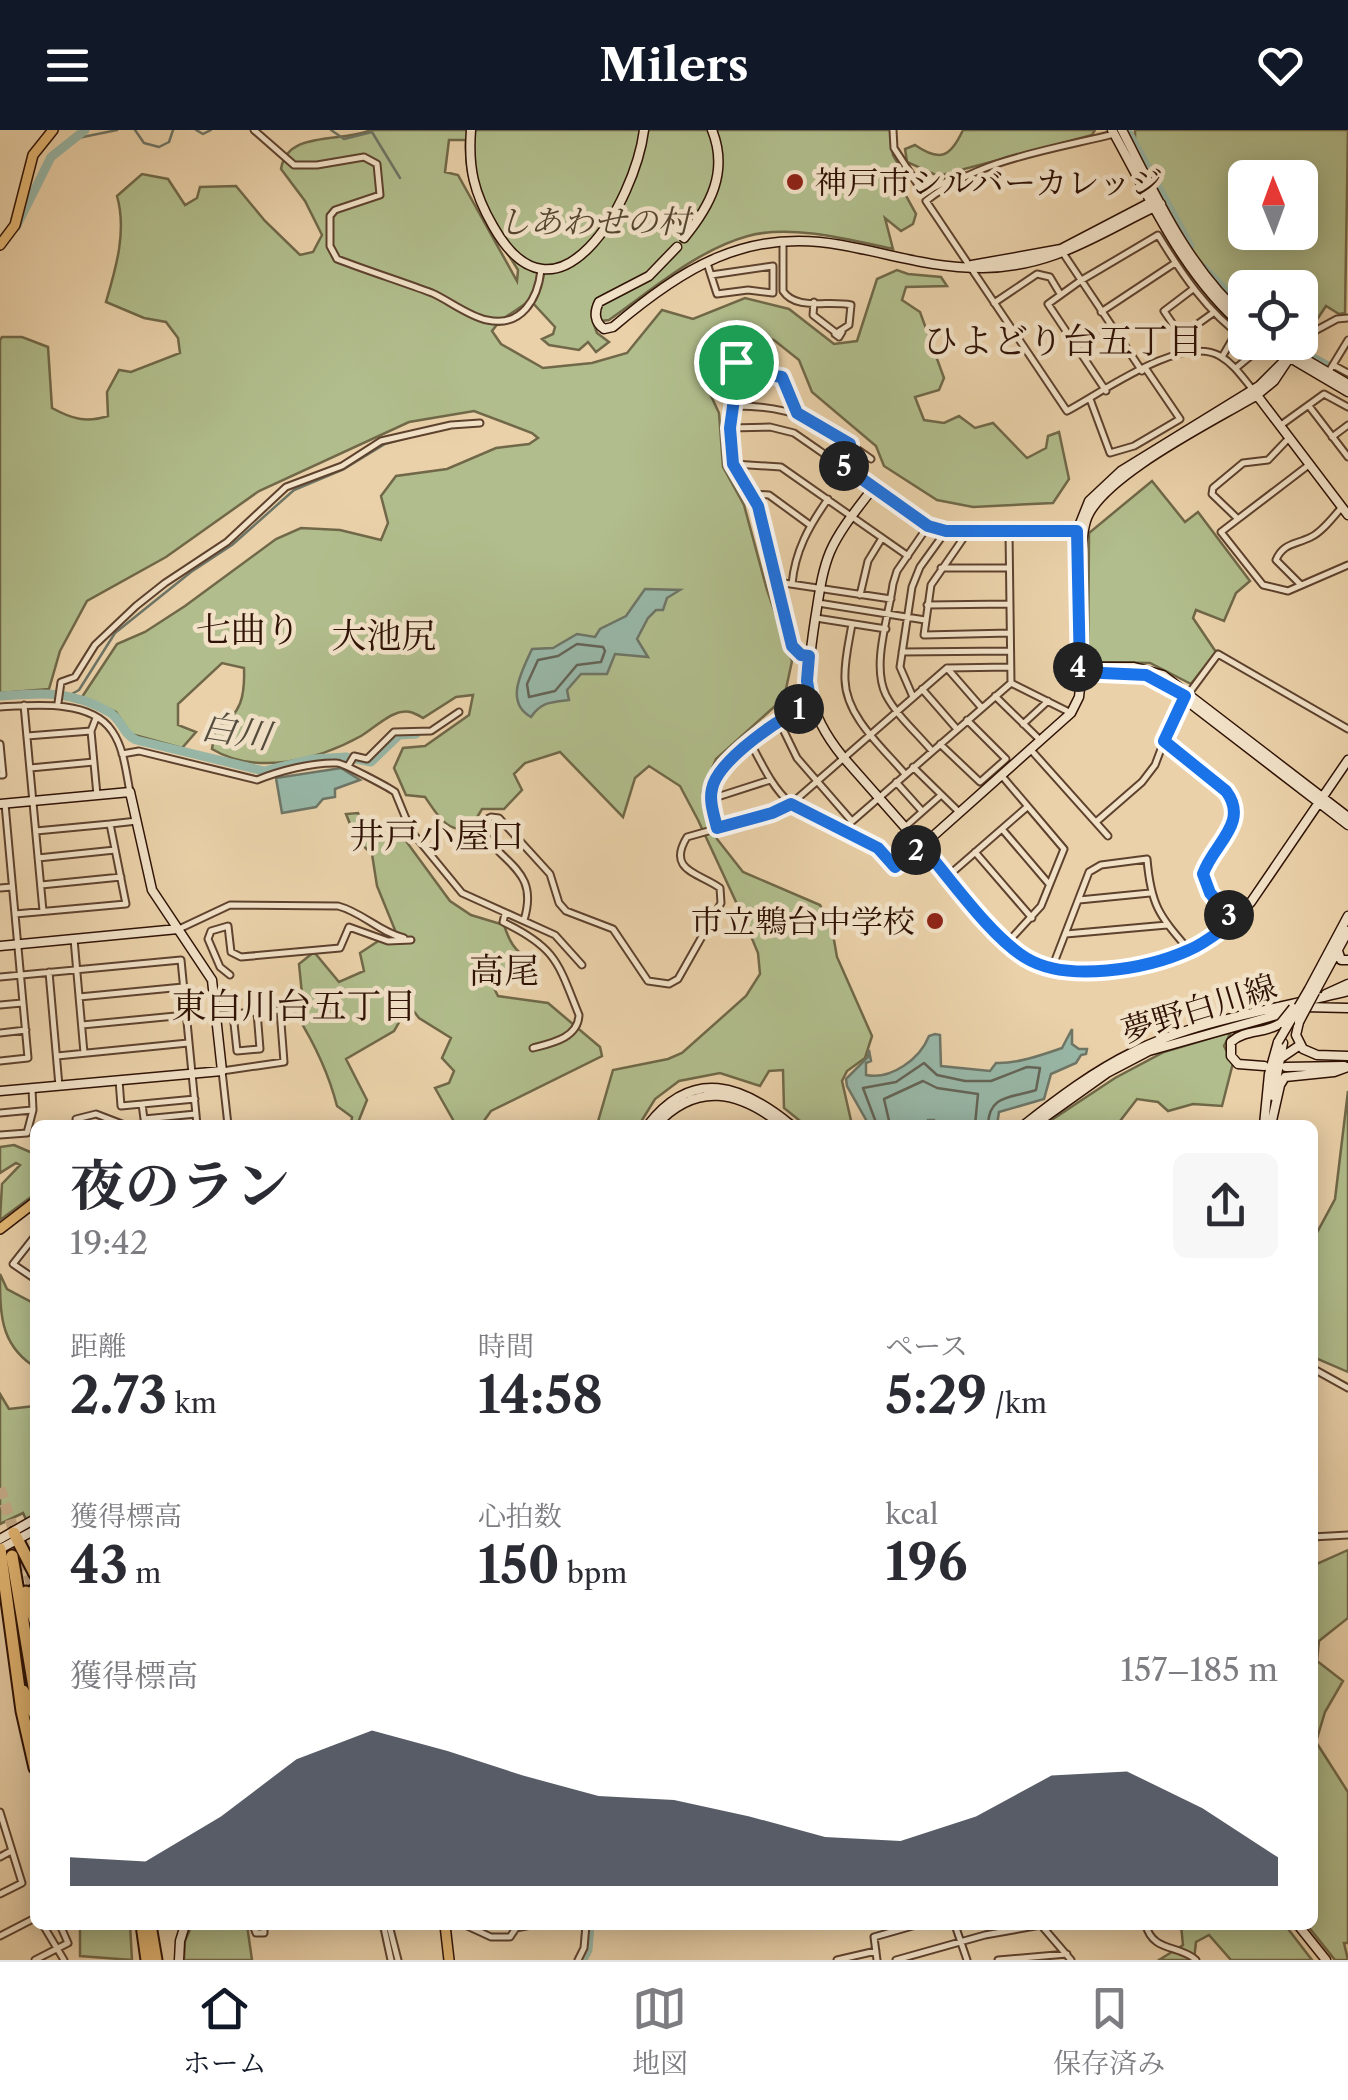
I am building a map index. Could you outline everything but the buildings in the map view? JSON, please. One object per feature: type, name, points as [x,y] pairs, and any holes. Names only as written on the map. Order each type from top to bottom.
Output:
[{"type":"highway","points":[[16,1537],[30,1564]]},
{"type":"highway","points":[[7,1552],[30,1609]]},
{"type":"highway","points":[[7,1552],[18,1678],[30,1752]]},
{"type":"highway","points":[[7,1552],[30,1669]]},
{"type":"highway","points":[[18,1678],[30,1705]]},
{"type":"highway","points":[[143,1930],[147,1960]]},
{"type":"highway","points":[[151,1930],[156,1960]]},
{"type":"main road","points":[[0,244],[16,221],[32,155],[54,130]]},
{"type":"main road","points":[[0,1228],[30,1206]]},
{"type":"main road","points":[[446,1930],[449,1960]]},
{"type":"street","points":[[254,130],[294,165],[317,166],[364,157],[377,164],[380,195],[335,210],[330,216],[330,246],[337,259],[433,294],[480,318],[496,321],[508,320],[528,308],[537,296],[542,270]]},
{"type":"street","points":[[472,130],[470,172],[478,200],[507,250],[524,264],[542,270],[574,263],[590,246],[624,195],[637,164],[644,130]]},
{"type":"street","points":[[684,238],[705,213],[716,187],[718,149],[712,130]]},
{"type":"street","points":[[893,130],[894,148],[920,188],[931,188],[956,175],[964,176]]},
{"type":"street","points":[[1228,316],[1191,271],[1116,131],[994,164],[964,176],[926,201],[1068,411],[1188,351],[1201,350],[1222,357],[1236,368],[1345,511],[1314,536],[1291,543],[1277,554],[1276,560],[1301,585]]},
{"type":"street","points":[[677,246],[649,276],[599,302],[595,314],[599,325],[613,328],[665,284],[706,260],[737,250],[783,242],[830,243],[933,266],[968,266],[1062,252],[1156,203]]},
{"type":"street","points":[[1156,203],[1197,266],[1228,304]]},
{"type":"street","points":[[1106,390],[1048,307],[1050,301],[1158,235],[1194,289],[1228,322]]},
{"type":"street","points":[[783,242],[783,291],[790,301],[814,302],[850,305],[851,320],[838,332],[813,315],[814,302]]},
{"type":"street","points":[[1062,252],[1180,418],[1134,446],[1110,453],[1090,399]]},
{"type":"street","points":[[706,260],[717,294],[748,290],[773,293],[773,266],[711,275]]},
{"type":"street","points":[[1101,312],[1175,263]]},
{"type":"street","points":[[994,303],[1037,274],[1050,277],[1060,293]]},
{"type":"street","points":[[1194,289],[1164,311],[1181,336],[1214,312]]},
{"type":"street","points":[[1318,330],[1337,319],[1348,318]]},
{"type":"street","points":[[758,340],[736,362],[726,366],[723,388],[734,399],[730,428],[733,464],[758,506],[792,646],[801,655],[809,656]]},
{"type":"street","points":[[1330,369],[1345,351],[1348,340]]},
{"type":"street","points":[[1222,357],[1228,348]]},
{"type":"street","points":[[1236,368],[1245,360]]},
{"type":"street","points":[[752,744],[770,780],[791,804],[878,848],[895,867],[1071,713],[1079,697],[1081,669],[1083,541],[1094,503],[1124,476],[1255,392],[1286,360]]},
{"type":"street","points":[[1294,360],[1348,392]]},
{"type":"street","points":[[1299,360],[1348,373]]},
{"type":"street","points":[[736,362],[752,372],[782,377],[797,413]]},
{"type":"street","points":[[1330,369],[1348,384]]},
{"type":"street","points":[[1081,669],[1077,531],[1089,501],[1107,480],[1255,392]]},
{"type":"street","points":[[1281,426],[1324,394],[1348,407]]},
{"type":"street","points":[[733,406],[797,413],[871,459]]},
{"type":"street","points":[[1308,406],[1348,457]]},
{"type":"street","points":[[58,703],[61,682],[75,677],[96,644],[136,606],[227,542],[286,487],[342,466],[381,441],[451,424],[480,423]]},
{"type":"street","points":[[1332,437],[1348,424]]},
{"type":"street","points":[[730,428],[770,427],[794,433],[928,526],[967,533],[1077,531]]},
{"type":"street","points":[[1238,519],[1212,494],[1213,488],[1244,462],[1268,460],[1290,437]]},
{"type":"street","points":[[838,462],[850,444]]},
{"type":"street","points":[[733,464],[780,468],[908,556]]},
{"type":"street","points":[[1310,464],[1221,532],[1263,585],[1288,591],[1348,565]]},
{"type":"street","points":[[873,488],[829,553],[809,656],[807,681],[811,704],[828,739],[843,757],[1007,944],[1028,959],[1052,968],[1078,971],[1156,962],[1189,950],[1234,921],[1250,902],[1348,760]]},
{"type":"street","points":[[751,494],[769,495],[810,525]]},
{"type":"street","points":[[792,584],[793,568],[810,525],[828,499]]},
{"type":"street","points":[[928,526],[898,571],[880,677],[897,710],[932,750]]},
{"type":"street","points":[[912,697],[902,677],[902,652],[916,576],[946,531]]},
{"type":"street","points":[[1009,532],[1011,682]]},
{"type":"street","points":[[967,533],[931,585],[924,635],[1010,634]]},
{"type":"street","points":[[860,595],[868,561],[882,538]]},
{"type":"street","points":[[941,568],[1010,568]]},
{"type":"street","points":[[777,582],[891,600]]},
{"type":"street","points":[[818,604],[925,620]]},
{"type":"street","points":[[928,605],[1010,604]]},
{"type":"street","points":[[816,618],[886,629]]},
{"type":"street","points":[[852,624],[844,685],[856,715],[906,774]]},
{"type":"street","points":[[902,652],[1010,651]]},
{"type":"street","points":[[1096,822],[1156,765],[1187,694],[1218,654],[1348,729]]},
{"type":"street","points":[[524,920],[529,904],[525,880],[506,855],[485,837],[483,821],[491,817],[499,818],[550,874],[566,910],[613,929],[648,981],[669,984],[686,966],[722,895],[714,883],[691,874],[684,866],[682,846],[687,838],[791,804],[947,668],[1010,667]]},
{"type":"street","points":[[947,668],[981,707]]},
{"type":"street","points":[[1081,669],[1146,675],[1187,694],[1348,821]]},
{"type":"street","points":[[1011,682],[1071,713]]},
{"type":"street","points":[[842,830],[1011,682]]},
{"type":"street","points":[[922,689],[956,729]]},
{"type":"street","points":[[995,696],[1041,741]]},
{"type":"street","points":[[1022,724],[1048,701]]},
{"type":"street","points":[[0,707],[58,703],[110,728],[122,754],[152,890],[212,980],[227,1120]]},
{"type":"street","points":[[717,828],[711,800],[716,776],[779,721],[811,704]]},
{"type":"street","points":[[24,705],[43,912]]},
{"type":"street","points":[[348,766],[354,756],[368,759],[394,732],[431,731],[459,712]]},
{"type":"street","points":[[96,718],[90,731],[96,796]]},
{"type":"street","points":[[940,744],[980,782],[1006,758],[967,720]]},
{"type":"street","points":[[779,721],[797,758],[850,820]]},
{"type":"street","points":[[27,736],[90,731]]},
{"type":"street","points":[[1164,741],[1233,801],[1232,827],[1203,874],[1210,893],[1234,921]]},
{"type":"street","points":[[0,746],[0,775]]},
{"type":"street","points":[[1031,750],[1108,836]]},
{"type":"street","points":[[122,754],[139,751],[257,780],[336,763],[348,766],[395,792],[411,831],[462,894],[554,934],[582,965]]},
{"type":"street","points":[[30,768],[94,762]]},
{"type":"street","points":[[913,767],[960,812]]},
{"type":"street","points":[[1002,776],[1064,849],[1032,918],[1007,944]]},
{"type":"street","points":[[711,800],[770,780]]},
{"type":"street","points":[[896,782],[922,812]]},
{"type":"street","points":[[0,1061],[28,1058],[2,804],[130,792]]},
{"type":"street","points":[[905,827],[941,795]]},
{"type":"street","points":[[948,876],[1028,807]]},
{"type":"street","points":[[36,831],[136,820]]},
{"type":"street","points":[[15,914],[126,904],[110,824]]},
{"type":"street","points":[[1002,830],[1050,885]]},
{"type":"street","points":[[38,858],[116,850]]},
{"type":"street","points":[[976,852],[1032,918]]},
{"type":"street","points":[[0,861],[10,860]]},
{"type":"street","points":[[1052,968],[1094,867],[1146,860],[1150,893],[1167,925],[1189,950]]},
{"type":"street","points":[[41,885],[121,878]]},
{"type":"street","points":[[0,888],[12,887]]},
{"type":"street","points":[[1079,900],[1150,893]]},
{"type":"street","points":[[0,946],[178,930],[230,905],[338,906],[347,908],[382,933],[411,940],[388,941],[348,927],[340,948],[241,957],[231,952],[228,926],[220,926],[210,931],[208,939],[220,967],[230,975]]},
{"type":"street","points":[[505,914],[503,922],[544,945],[555,956],[579,1015],[573,1032],[532,1048]]},
{"type":"street","points":[[1264,1066],[1238,1064],[1231,1056],[1231,1042],[1238,1036],[1265,1031],[1281,1023],[1314,992],[1348,916]]},
{"type":"street","points":[[1066,934],[1167,925]]},
{"type":"street","points":[[1348,929],[1299,1022],[1296,1035],[1309,1052],[1348,1055]]},
{"type":"street","points":[[1269,1120],[1267,1087],[1272,1056],[1314,992],[1348,929]]},
{"type":"street","points":[[74,940],[84,1053]]},
{"type":"street","points":[[1338,951],[1341,960],[1348,960]]},
{"type":"street","points":[[0,977],[181,960],[197,1120]]},
{"type":"street","points":[[49,972],[59,1086]]},
{"type":"street","points":[[79,997],[183,988]]},
{"type":"street","points":[[1314,992],[1348,990]]},
{"type":"street","name":"夢野白川線","points":[[1041,1120],[1107,1073],[1148,1051],[1304,1007],[1348,990]]},
{"type":"street","name":"夢野白川線","points":[[1031,1120],[1103,1068],[1144,1046],[1314,992]]},
{"type":"street","points":[[0,1005],[23,1003]]},
{"type":"street","points":[[1304,1007],[1348,1008]]},
{"type":"street","points":[[0,1091],[284,1062],[280,1010],[218,1014]]},
{"type":"street","points":[[233,1014],[236,1051],[260,1049],[256,1012]]},
{"type":"street","points":[[82,1024],[186,1016]]},
{"type":"street","points":[[0,1032],[26,1030]]},
{"type":"street","points":[[1270,1120],[1281,1042]]},
{"type":"street","points":[[56,1056],[188,1043]]},
{"type":"street","points":[[1267,1087],[1278,1060],[1300,1045]]},
{"type":"street","points":[[1286,1067],[1348,1067]]},
{"type":"street","points":[[1270,1120],[1285,1077],[1348,1067]]},
{"type":"street","points":[[118,1080],[122,1120]]},
{"type":"street","points":[[31,1120],[32,1088]]},
{"type":"street","points":[[653,1120],[674,1100],[711,1088],[752,1096],[785,1120]]},
{"type":"street","points":[[662,1120],[684,1103],[716,1095],[750,1103],[775,1120]]},
{"type":"street","points":[[121,1106],[194,1098]]},
{"type":"street","points":[[142,1104],[144,1119],[196,1114]]},
{"type":"street","points":[[0,1113],[33,1110]]},
{"type":"street","points":[[79,1116],[96,1114],[112,1120]]},
{"type":"street","points":[[0,1135],[28,1133],[30,1124]]},
{"type":"street","points":[[30,1242],[13,1264],[30,1276]]},
{"type":"street","points":[[1318,1371],[1348,1388]]},
{"type":"street","points":[[7,1552],[30,1524]]},
{"type":"street","points":[[0,1539],[30,1532]]},
{"type":"street","points":[[1318,1536],[1348,1534]]},
{"type":"street","points":[[0,1812],[22,1883],[0,1894]]},
{"type":"street","points":[[0,1857],[11,1851]]},
{"type":"street","points":[[0,1936],[30,1921]]},
{"type":"street","points":[[46,1930],[64,1960]]},
{"type":"street","points":[[35,1960],[68,1943],[62,1930]]},
{"type":"street","points":[[179,1960],[183,1930]]},
{"type":"street","points":[[382,1930],[394,1960]]},
{"type":"street","points":[[390,1930],[394,1960]]},
{"type":"street","points":[[476,1930],[491,1937],[510,1938],[514,1930]]},
{"type":"street","points":[[578,1960],[586,1930]]},
{"type":"street","points":[[877,1960],[874,1938],[900,1930]]},
{"type":"street","points":[[956,1930],[967,1960]]},
{"type":"street","points":[[896,1960],[959,1941],[1015,1930]]},
{"type":"street","points":[[1045,1930],[1069,1957]]},
{"type":"street","points":[[1148,1930],[1151,1939],[1170,1950],[1188,1952],[1196,1960]]},
{"type":"street","points":[[1302,1930],[1326,1960]]},
{"type":"street","points":[[836,1960],[876,1952]]},
{"type":"street","points":[[998,1960],[1069,1957]]},
{"type":"green space","name":"しあわせの村","points":[[371,130],[890,130],[904,192],[916,214],[913,224],[901,231],[885,218],[893,249],[802,232],[748,236],[693,261],[609,320],[593,322],[597,333],[609,342],[596,352],[588,342],[579,350],[549,345],[542,339],[553,334],[555,327],[530,300],[492,331],[501,344],[543,368],[592,363],[627,353],[662,310],[693,319],[745,298],[789,309],[834,344],[857,341],[877,279],[897,270],[941,277],[947,286],[906,287],[902,300],[920,312],[944,378],[939,390],[915,397],[924,420],[944,423],[959,416],[975,428],[993,423],[1027,458],[1046,448],[1048,436],[1059,432],[1069,479],[1053,503],[973,507],[937,500],[884,466],[876,446],[812,392],[799,360],[774,340],[741,329],[715,349],[708,366],[706,385],[719,413],[723,467],[744,505],[767,590],[792,661],[784,698],[716,759],[702,792],[717,839],[743,872],[820,905],[832,929],[837,957],[872,1036],[865,1058],[847,1071],[842,1081],[851,1120],[799,1120],[784,1108],[783,1070],[769,1071],[760,1086],[720,1073],[679,1081],[655,1099],[642,1120],[598,1120],[613,1070],[682,1053],[746,996],[760,974],[758,953],[743,917],[680,786],[649,766],[635,778],[623,817],[560,752],[525,763],[514,774],[522,790],[504,809],[482,809],[470,829],[462,829],[443,821],[425,797],[406,795],[394,768],[403,748],[425,746],[469,715],[473,695],[456,697],[423,718],[410,712],[396,713],[361,736],[326,752],[267,763],[248,762],[212,749],[216,727],[231,717],[240,703],[244,668],[222,663],[178,704],[178,725],[196,732],[182,748],[131,734],[116,712],[82,697],[117,644],[145,632],[185,606],[276,539],[301,528],[340,530],[381,540],[388,523],[381,496],[396,476],[447,469],[496,448],[529,444],[538,438],[532,433],[474,411],[409,422],[259,491],[166,557],[87,601],[60,651],[49,689],[0,693],[0,340],[22,337],[48,347],[52,408],[79,419],[108,416],[107,392],[119,370],[131,372],[180,353],[178,338],[166,322],[144,318],[106,302],[121,236],[117,196],[142,174],[168,179],[185,205],[197,198],[200,187],[236,186],[300,255],[313,252],[322,235],[305,201],[281,169],[293,148]],"holes":[[[449,140],[466,140],[474,193],[518,270],[517,281],[458,175],[445,172]]]},
{"type":"green space","points":[[963,130],[1095,130],[1092,135],[938,176],[907,162],[905,149],[915,145],[932,154],[944,154]]},
{"type":"green space","points":[[1135,130],[1348,130],[1345,313],[1339,314],[1326,306],[1318,318],[1318,270],[1228,270],[1228,295],[1214,282],[1135,174]]},
{"type":"green space","points":[[1152,481],[1185,522],[1198,512],[1250,581],[1236,593],[1224,621],[1196,610],[1193,618],[1216,652],[1191,684],[1150,663],[1092,662],[1088,657],[1089,533]]},
{"type":"green space","points":[[358,813],[368,831],[406,841],[450,901],[471,915],[504,925],[513,944],[528,958],[525,973],[506,975],[493,986],[498,996],[548,1003],[600,1047],[602,1056],[491,1111],[485,1120],[453,1120],[435,1088],[449,1083],[454,1071],[442,1058],[451,1038],[419,1018],[409,1005],[394,1031],[346,1059],[367,1100],[359,1120],[352,1120],[337,1106],[320,1057],[294,1011],[302,994],[299,964],[314,952],[339,982],[364,971],[360,953],[395,930],[377,886],[372,854],[356,839],[346,814]]},
{"type":"green space","points":[[1231,1032],[1224,1046],[1233,1063],[1222,1106],[1193,1104],[1168,1111],[1158,1102],[1137,1099],[1121,1120],[1052,1120],[1115,1078],[1164,1052]]},
{"type":"green space","points":[[1348,1091],[1348,1372],[1318,1359],[1318,1231],[1335,1199]]},
{"type":"green space","points":[[14,1145],[30,1152],[30,1198],[0,1220],[2,1184],[20,1165],[16,1163],[0,1173],[0,1147]]},
{"type":"green space","points":[[0,1274],[7,1289],[30,1301],[30,1363],[8,1337],[2,1314]]},
{"type":"green space","points":[[0,1394],[9,1409],[30,1407],[30,1528],[23,1513],[0,1524]]},
{"type":"green space","points":[[1348,1550],[1348,1618],[1319,1641],[1318,1651],[1318,1563]]},
{"type":"green space","points":[[1318,1662],[1343,1681],[1325,1712],[1318,1735]]},
{"type":"green space","points":[[1318,1745],[1348,1792],[1348,1943],[1344,1943],[1348,1960],[1335,1960],[1311,1930],[1318,1930]]},
{"type":"green space","points":[[80,1930],[130,1930],[132,1960],[80,1956]]},
{"type":"green space","points":[[190,1930],[248,1930],[252,1960],[184,1960]]},
{"type":"green space","points":[[1182,1930],[1289,1930],[1312,1960],[1231,1960],[1209,1935],[1196,1942],[1194,1960],[1159,1960],[1183,1945]]},
{"type":"water","points":[[645,589],[680,590],[667,598],[663,610],[656,610],[648,618],[637,639],[648,657],[615,654],[607,674],[581,674],[567,690],[569,700],[543,706],[531,717],[523,711],[518,703],[518,686],[532,649],[553,648],[577,634],[595,637],[600,629],[626,616]]},
{"type":"water","points":[[341,768],[360,780],[335,789],[335,797],[323,799],[316,807],[282,813],[276,778]]},
{"type":"water","points":[[1072,1029],[1072,1044],[1087,1049],[1076,1063],[1051,1074],[1044,1099],[999,1112],[998,1120],[866,1120],[847,1086],[846,1079],[868,1057],[869,1050],[871,1061],[866,1063],[866,1075],[885,1074],[912,1060],[929,1036],[935,1034],[940,1035],[941,1066],[990,1071],[996,1063],[1020,1061],[1062,1048]]},
{"type":"waterway","points":[[16,227],[51,157],[85,130]]},
{"type":"waterway","points":[[78,138],[117,130]]},
{"type":"waterway","points":[[135,130],[144,143],[159,147],[169,142],[173,130]]},
{"type":"waterway","points":[[196,130],[203,134],[211,130]]},
{"type":"waterway","points":[[331,130],[344,139],[372,132],[400,178]]},
{"type":"waterway","points":[[1127,130],[1190,246]]},
{"type":"waterway","points":[[1204,268],[1228,294]]},
{"type":"waterway","points":[[1317,360],[1330,367]]},
{"type":"waterway","points":[[1335,370],[1348,378]]},
{"type":"waterway","points":[[70,695],[79,690],[115,633],[191,572],[232,545],[294,490],[344,469],[385,444],[414,436]]},
{"type":"waterway","name":"白川","points":[[0,696],[68,696],[113,715],[136,740],[264,771],[312,759],[346,757],[371,762],[399,735],[416,734]]},
{"type":"waterway","points":[[386,1930],[394,1960]]},
{"type":"waterway","points":[[583,1960],[590,1930]]},
{"type":"tunnel","points":[[0,1488],[17,1541]]},
{"type":"tunnel","points":[[23,1559],[30,1579]]},
{"type":"place","name":"神戸市シルバーカレッジ","points":[[795,182]]},
{"type":"place","name":"市立鵯台中学校","points":[[935,921]]},
{"type":"district","name":"ひよどり台五丁目","points":[[1063,340]]},
{"type":"district","name":"七曲り","points":[[248,629]]},
{"type":"district","name":"大池尻","points":[[384,635]]},
{"type":"district","name":"井戸小屋口","points":[[437,835]]},
{"type":"district","name":"高尾","points":[[504,970]]},
{"type":"district","name":"東白川台五丁目","points":[[294,1005]]},
{"type":"route","points":[[736,362],[752,372],[782,377],[797,413],[850,444],[838,462],[928,526],[967,533],[1077,531],[1080,672],[1146,675],[1185,696],[1164,741],[1233,801],[1232,827],[1203,874],[1204,884],[1234,921],[1204,943],[1156,962],[1078,971],[1052,968],[1028,959],[1007,944],[922,846],[895,867],[878,848],[791,804],[717,828],[711,800],[716,776],[779,721],[811,704],[807,681],[809,656],[801,655],[792,646],[758,506],[737,473],[730,452],[734,399],[723,388],[723,382],[726,366],[736,362]]}]
